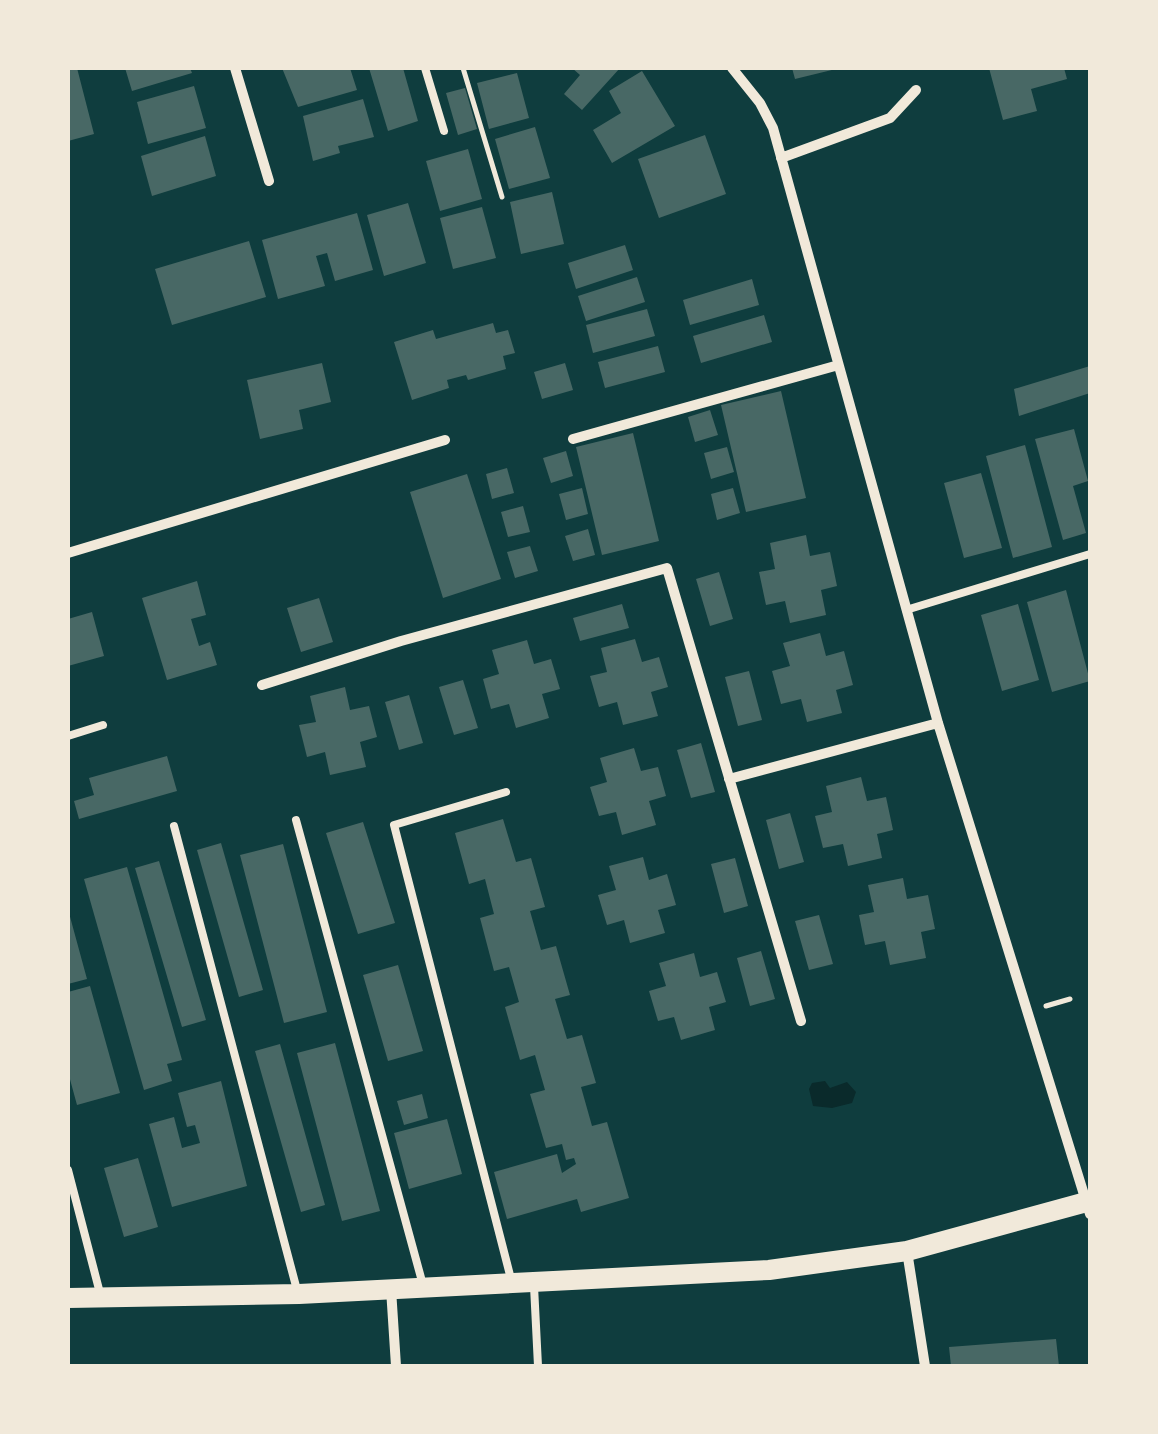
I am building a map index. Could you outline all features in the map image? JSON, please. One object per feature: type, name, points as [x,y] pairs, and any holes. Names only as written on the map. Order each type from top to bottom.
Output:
[{"type":"main road","points":[[68,1298],[299,1294],[769,1270],[907,1252],[1089,1206]]},
{"type":"street","points":[[236,68],[269,180]]},
{"type":"street","points":[[732,68],[760,103],[781,158],[835,366],[938,723],[1089,1206]]},
{"type":"street","points":[[781,158],[890,118],[916,90]]},
{"type":"street","points":[[574,439],[835,366]]},
{"type":"street","points":[[68,553],[445,440]]},
{"type":"street","points":[[262,685],[402,641],[666,568],[801,1021]]},
{"type":"street","points":[[729,779],[938,723]]},
{"type":"street","points":[[907,1252],[924,1366]]},
{"type":"street","points":[[391,1288],[396,1366]]},
{"type":"lane","points":[[425,68],[444,131]]},
{"type":"lane","points":[[906,610],[1090,554]]},
{"type":"lane","points":[[68,736],[104,725]]},
{"type":"lane","points":[[506,792],[394,825],[512,1283]]},
{"type":"lane","points":[[296,820],[424,1289]]},
{"type":"lane","points":[[174,826],[299,1294]]},
{"type":"lane","points":[[68,1170],[102,1297]]},
{"type":"lane","points":[[534,1282],[538,1366]]},
{"type":"path","points":[[464,68],[502,197]]},
{"type":"path","points":[[1028,1012],[1070,998]]},
{"type":"water","points":[[825,1081],[830,1088],[847,1082],[856,1092],[852,1103],[832,1108],[813,1106],[809,1089],[812,1083]]},
{"type":"building","points":[[68,68],[77,68],[94,134],[68,141]]},
{"type":"building","points":[[125,68],[190,68],[192,73],[132,91]]},
{"type":"building","points":[[282,68],[350,68],[357,90],[298,107]]},
{"type":"building","points":[[369,68],[403,68],[418,121],[388,131]]},
{"type":"building","points":[[572,68],[620,68],[582,110],[564,94],[580,75]]},
{"type":"building","points":[[792,68],[836,68],[836,69],[795,79]]},
{"type":"building","points":[[989,68],[1064,68],[1067,79],[1031,89],[1037,111],[1003,120]]},
{"type":"building","points":[[642,71],[675,126],[612,163],[593,130],[621,113],[609,91]]},
{"type":"building","points":[[517,73],[529,118],[489,129],[477,83]]},
{"type":"building","points":[[194,86],[206,128],[148,144],[137,102]]},
{"type":"building","points":[[465,88],[477,129],[458,135],[446,93]]},
{"type":"building","points":[[363,99],[374,137],[338,146],[340,153],[313,161],[303,116]]},
{"type":"building","points":[[535,127],[550,178],[509,189],[495,139]]},
{"type":"building","points":[[705,135],[726,194],[659,218],[638,159]]},
{"type":"building","points":[[205,136],[216,176],[152,196],[141,156]]},
{"type":"building","points":[[468,149],[482,199],[440,211],[426,161]]},
{"type":"building","points":[[552,192],[564,244],[521,254],[510,202]]},
{"type":"building","points":[[408,203],[426,263],[384,276],[367,215]]},
{"type":"building","points":[[482,207],[496,258],[453,269],[440,218]]},
{"type":"building","points":[[357,213],[373,270],[335,281],[327,253],[316,256],[325,286],[278,299],[262,240]]},
{"type":"building","points":[[249,241],[266,297],[172,325],[155,269]]},
{"type":"building","points":[[625,245],[633,270],[576,289],[568,263]]},
{"type":"building","points":[[637,277],[645,302],[586,321],[578,296]]},
{"type":"building","points":[[752,279],[759,305],[690,325],[683,300]]},
{"type":"building","points":[[647,309],[655,336],[593,353],[586,325]]},
{"type":"building","points":[[764,315],[772,342],[701,363],[693,336]]},
{"type":"building","points":[[493,323],[496,333],[508,330],[515,353],[503,356],[506,369],[468,380],[466,375],[447,380],[449,388],[412,400],[394,342],[433,330],[436,339]]},
{"type":"building","points":[[658,346],[665,372],[605,388],[598,362]]},
{"type":"building","points":[[322,363],[331,402],[299,410],[303,429],[260,439],[247,380]]},
{"type":"building","points":[[565,363],[573,390],[542,399],[534,372]]},
{"type":"building","points":[[1090,366],[1090,393],[1019,416],[1014,389]]},
{"type":"building","points":[[781,391],[806,498],[746,512],[721,405]]},
{"type":"building","points":[[710,410],[718,435],[695,442],[688,417]]},
{"type":"building","points":[[1074,429],[1088,481],[1073,486],[1086,533],[1063,540],[1035,439]]},
{"type":"building","points":[[633,433],[659,541],[602,555],[576,447]]},
{"type":"building","points":[[1025,445],[1052,547],[1013,558],[986,456]]},
{"type":"building","points":[[727,447],[734,472],[711,479],[704,453]]},
{"type":"building","points":[[566,451],[573,476],[551,483],[543,458]]},
{"type":"building","points":[[507,468],[514,493],[492,499],[486,474]]},
{"type":"building","points":[[981,473],[1002,548],[964,558],[944,483]]},
{"type":"building","points":[[467,474],[501,579],[443,598],[410,492]]},
{"type":"building","points":[[582,488],[588,514],[566,520],[559,494]]},
{"type":"building","points":[[733,488],[740,513],[717,520],[711,494]]},
{"type":"building","points":[[523,506],[530,532],[508,537],[501,512]]},
{"type":"building","points":[[588,529],[595,555],[573,561],[565,536]]},
{"type":"building","points":[[806,535],[810,556],[830,552],[837,586],[821,590],[826,615],[790,623],[785,601],[766,605],[759,572],[775,569],[770,543]]},
{"type":"building","points":[[530,546],[538,571],[515,578],[507,552]]},
{"type":"building","points":[[719,572],[733,619],[710,626],[696,579]]},
{"type":"building","points":[[197,581],[206,615],[191,619],[199,646],[210,642],[217,665],[167,680],[142,598]]},
{"type":"building","points":[[1066,590],[1090,681],[1052,692],[1027,602]]},
{"type":"building","points":[[319,598],[333,642],[301,652],[287,608]]},
{"type":"building","points":[[622,604],[629,628],[580,641],[573,618]]},
{"type":"building","points":[[1018,604],[1039,680],[1002,691],[981,615]]},
{"type":"building","points":[[92,612],[104,656],[68,666],[68,619]]},
{"type":"building","points":[[820,633],[826,656],[844,651],[853,685],[836,690],[842,713],[807,722],[801,699],[781,704],[772,671],[790,666],[783,643]]},
{"type":"building","points":[[635,639],[642,662],[659,657],[668,687],[651,692],[658,716],[623,725],[617,702],[599,707],[590,676],[607,672],[601,648]]},
{"type":"building","points":[[527,640],[534,664],[551,659],[560,689],[542,694],[549,718],[516,728],[509,704],[491,709],[483,679],[499,674],[492,650]]},
{"type":"building","points":[[749,671],[762,720],[738,726],[725,677]]},
{"type":"building","points":[[463,680],[478,728],[454,735],[439,687]]},
{"type":"building","points":[[345,687],[350,710],[369,706],[377,737],[360,742],[366,767],[330,775],[325,752],[307,757],[299,725],[316,722],[310,696]]},
{"type":"building","points":[[409,695],[423,743],[399,750],[385,702]]},
{"type":"building","points":[[701,743],[715,792],[691,798],[677,750]]},
{"type":"building","points":[[634,748],[641,771],[658,767],[666,796],[649,801],[656,825],[622,835],[616,812],[599,816],[590,787],[607,782],[600,758]]},
{"type":"building","points":[[167,756],[177,791],[79,819],[74,801],[94,795],[89,778]]},
{"type":"building","points":[[861,777],[867,801],[886,797],[893,830],[877,834],[882,858],[848,866],[843,844],[823,848],[815,816],[832,812],[826,786]]},
{"type":"building","points":[[790,813],[804,862],[779,869],[766,820]]},
{"type":"building","points":[[503,819],[516,862],[531,858],[545,907],[530,911],[541,950],[556,946],[570,995],[555,999],[567,1039],[582,1035],[596,1083],[581,1087],[592,1126],[607,1122],[629,1198],[581,1212],[577,1199],[507,1219],[494,1172],[557,1154],[562,1173],[576,1164],[574,1158],[566,1160],[562,1144],[546,1148],[530,1094],[545,1090],[535,1055],[520,1060],[505,1007],[519,1002],[509,967],[494,971],[480,918],[494,914],[485,879],[469,884],[455,833]]},
{"type":"building","points":[[363,822],[395,923],[358,934],[326,833]]},
{"type":"building","points":[[221,843],[263,990],[239,997],[197,850]]},
{"type":"building","points":[[283,844],[327,1012],[284,1023],[240,855]]},
{"type":"building","points":[[643,857],[649,880],[667,874],[676,905],[658,910],[665,933],[630,943],[624,920],[607,925],[598,895],[616,890],[609,866]]},
{"type":"building","points":[[735,858],[748,906],[724,913],[711,864]]},
{"type":"building","points":[[159,861],[206,1020],[182,1027],[135,868]]},
{"type":"building","points":[[127,867],[182,1060],[167,1064],[172,1081],[144,1090],[84,879]]},
{"type":"building","points":[[903,878],[907,899],[928,895],[935,929],[921,932],[926,958],[890,965],[885,941],[865,945],[859,915],[874,912],[868,885]]},
{"type":"building","points":[[68,914],[87,979],[68,984]]},
{"type":"building","points":[[819,915],[833,964],[809,970],[795,921]]},
{"type":"building","points":[[761,951],[775,999],[750,1006],[737,958]]},
{"type":"building","points":[[694,953],[700,977],[717,972],[726,1002],[709,1007],[715,1030],[681,1040],[674,1017],[658,1021],[649,991],[666,986],[659,963]]},
{"type":"building","points":[[398,965],[423,1051],[388,1061],[363,975]]},
{"type":"building","points":[[90,986],[120,1093],[77,1105],[68,1072],[68,992]]},
{"type":"building","points":[[335,1043],[380,1211],[342,1221],[297,1053]]},
{"type":"building","points":[[280,1044],[325,1205],[301,1212],[255,1051]]},
{"type":"building","points":[[221,1081],[247,1186],[172,1207],[149,1124],[174,1117],[182,1148],[200,1143],[195,1125],[187,1127],[178,1093]]},
{"type":"building","points":[[422,1094],[428,1118],[404,1125],[397,1101]]},
{"type":"building","points":[[447,1119],[462,1174],[409,1189],[394,1133]]},
{"type":"building","points":[[138,1158],[158,1227],[124,1237],[104,1168]]},
{"type":"building","points":[[1056,1339],[1059,1366],[951,1366],[949,1347]]}]
